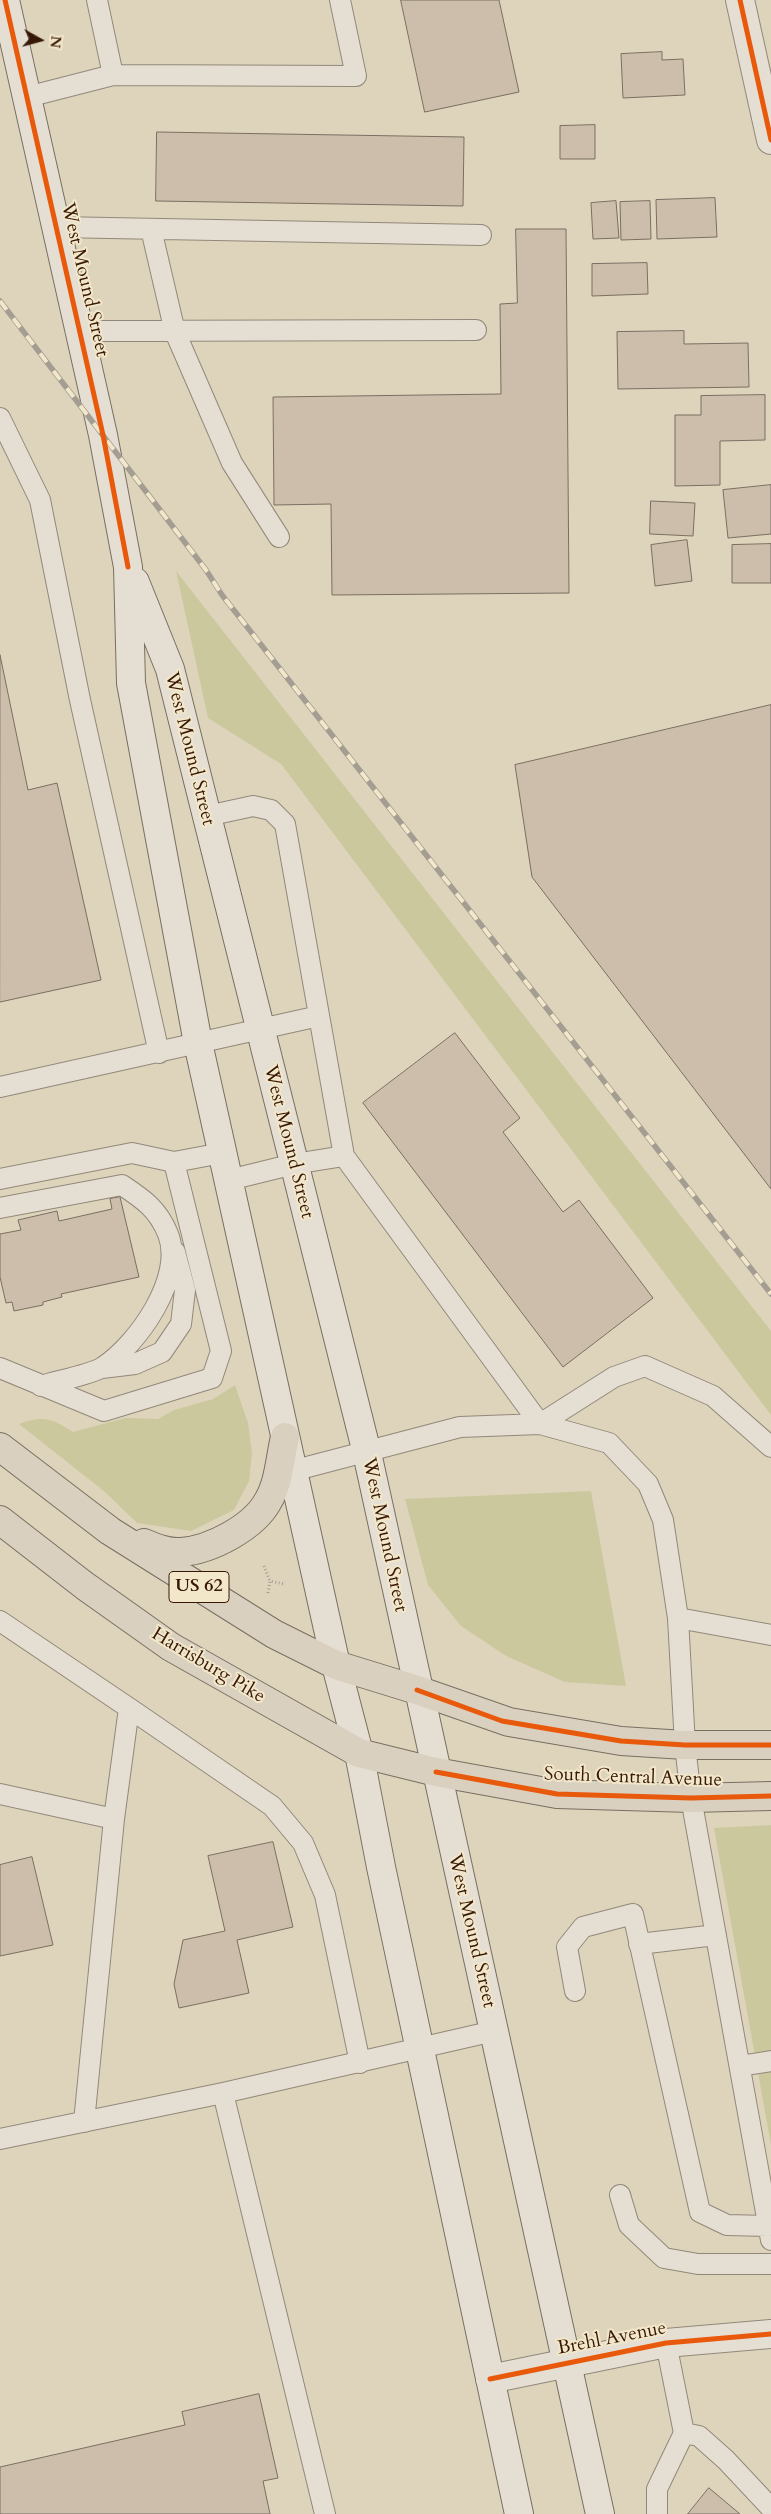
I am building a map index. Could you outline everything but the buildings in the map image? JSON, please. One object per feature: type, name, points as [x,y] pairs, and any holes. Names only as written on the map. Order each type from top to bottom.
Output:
[{"type":"main road","name":"West Mound Street","points":[[5,0],[103,436],[128,567],[131,683],[198,1043],[336,1666],[359,1754],[419,2049],[519,2514]]},
{"type":"main road","points":[[740,0],[771,140]]},
{"type":"main road","name":"West Mound Street","points":[[128,567],[170,669],[367,1453],[417,1690],[600,2514]]},
{"type":"main road","points":[[110,1531],[165,1551],[182,1552],[220,1542],[252,1521],[268,1501],[274,1485],[285,1438]]},
{"type":"main road","name":"US 62","points":[[0,1446],[110,1531],[274,1634],[336,1666],[417,1690]]},
{"type":"main road","name":"Harrisburg Pike","points":[[0,1520],[85,1586],[171,1647],[359,1754],[436,1772]]},
{"type":"main road","name":"South Central Avenue","points":[[417,1690],[502,1721],[621,1741],[685,1745],[771,1746]]},
{"type":"main road","name":"South Central Avenue","points":[[436,1772],[557,1794],[691,1798],[771,1796]]},
{"type":"main road","name":"Brehl Avenue","points":[[490,2379],[666,2343],[771,2334]]},
{"type":"lane","points":[[97,0],[113,74]]},
{"type":"lane","points":[[27,97],[113,74],[356,76],[340,0]]},
{"type":"lane","points":[[56,227],[482,235]]},
{"type":"lane","points":[[151,229],[175,332],[232,463],[279,537]]},
{"type":"lane","points":[[80,330],[175,332],[476,330]]},
{"type":"lane","points":[[0,418],[40,500],[80,700],[159,1053]]},
{"type":"lane","points":[[206,816],[253,806],[271,810],[285,824],[344,1156],[540,1424]]},
{"type":"lane","points":[[0,1087],[319,1016]]},
{"type":"lane","points":[[0,1179],[132,1152],[174,1162],[222,1153]]},
{"type":"lane","points":[[229,1180],[294,1164],[344,1156]]},
{"type":"lane","points":[[0,1368],[104,1411],[212,1378],[220,1351],[174,1162]]},
{"type":"lane","points":[[0,1208],[122,1185],[149,1202],[168,1235],[180,1266],[185,1290],[181,1324],[162,1352],[135,1364],[102,1368],[40,1386]]},
{"type":"lane","points":[[102,1368],[131,1343],[155,1307],[172,1268],[168,1235]]},
{"type":"lane","points":[[540,1424],[614,1377],[645,1366],[713,1396],[771,1447]]},
{"type":"lane","points":[[292,1471],[367,1453],[460,1427],[540,1424],[609,1443],[648,1484],[664,1520],[678,1618],[685,1745],[691,1798],[770,2233],[726,2225],[700,2212],[633,1914],[583,1926],[567,1947],[575,1990]]},
{"type":"lane","points":[[678,1618],[771,1635]]},
{"type":"lane","points":[[0,1621],[272,1806],[303,1844],[325,1895],[360,2063]]},
{"type":"lane","points":[[84,2122],[114,1819],[129,1708]]},
{"type":"lane","points":[[0,1794],[114,1819]]},
{"type":"lane","points":[[639,1944],[716,1935]]},
{"type":"lane","points":[[0,2139],[223,2093],[494,2031]]},
{"type":"lane","points":[[740,2066],[771,2061]]},
{"type":"lane","points":[[223,2093],[326,2514]]},
{"type":"lane","points":[[620,2195],[629,2226],[664,2258],[698,2264],[771,2264]]},
{"type":"lane","points":[[657,2514],[657,2489],[684,2432],[666,2343]]},
{"type":"lane","points":[[684,2432],[699,2436],[726,2460],[771,2508]]},
{"type":"path","points":[[264,1566],[270,1581],[268,1596]]},
{"type":"path","points":[[270,1581],[289,1585]]},
{"type":"shaded area","points":[[176,571],[771,1331],[771,1415],[281,764],[208,718]]},
{"type":"shaded area","points":[[235,1385],[248,1423],[252,1453],[249,1481],[234,1510],[191,1531],[137,1523],[105,1492],[19,1424],[35,1419],[47,1419],[73,1432],[125,1418],[158,1419],[174,1410],[213,1399]]},
{"type":"shaded area","points":[[591,1491],[626,1686],[565,1682],[506,1656],[461,1626],[428,1585],[405,1499]]},
{"type":"shaded area","points":[[771,1825],[771,2145],[714,1828]]},
{"type":"railway","points":[[0,301],[206,570],[222,595],[771,1294]]},
{"type":"cycle path","points":[[5,0],[103,435],[128,567]]},
{"type":"cycle path","points":[[740,0],[771,140]]},
{"type":"cycle path","points":[[417,1690],[502,1721],[621,1741],[685,1745],[771,1745]]},
{"type":"cycle path","points":[[436,1772],[557,1794],[691,1798],[771,1796]]},
{"type":"cycle path","points":[[490,2379],[666,2343],[771,2334]]}]
